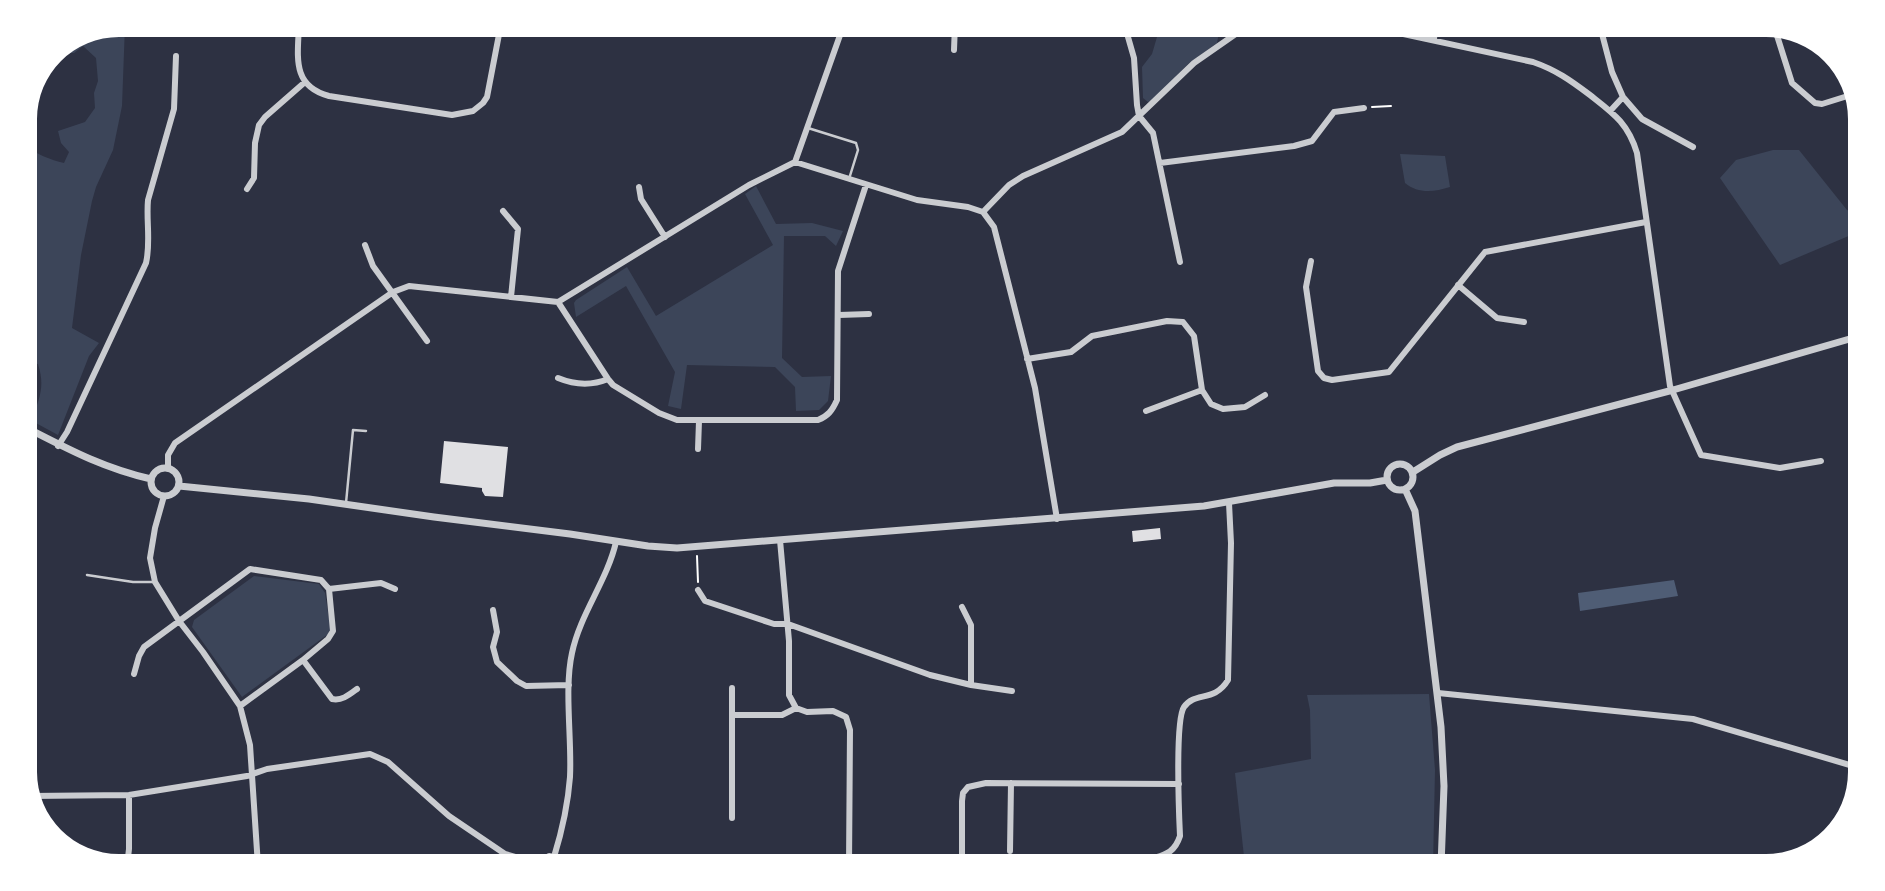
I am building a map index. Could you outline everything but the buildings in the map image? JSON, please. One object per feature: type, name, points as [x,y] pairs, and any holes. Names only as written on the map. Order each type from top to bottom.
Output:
[{"type":"street","points":[[299,37],[300,72],[312,89],[329,96],[445,115],[466,113],[478,107],[487,97],[499,37]]},
{"type":"street","points":[[168,468],[169,455],[175,443],[393,292],[409,286],[558,302],[749,185],[795,162],[839,37]]},
{"type":"street","points":[[954,37],[954,50]]},
{"type":"street","points":[[1128,37],[1134,58],[1139,116],[1153,132],[1180,262]]},
{"type":"street","points":[[983,212],[1009,185],[1023,176],[1122,132],[1194,63],[1226,37]]},
{"type":"street","points":[[1420,37],[1533,62],[1553,69],[1611,110],[1625,125],[1637,153],[1669,381],[1701,454],[1780,468],[1821,461]]},
{"type":"street","points":[[1603,37],[1612,72],[1623,97],[1642,119],[1693,147]]},
{"type":"street","points":[[1778,38],[1792,83],[1815,103],[1822,104],[1845,97]]},
{"type":"street","points":[[58,446],[146,263],[150,249],[148,200],[174,108],[176,56]]},
{"type":"street","points":[[247,189],[254,178],[255,143],[259,125],[305,82]]},
{"type":"street","points":[[1611,110],[1623,97]]},
{"type":"street","points":[[1160,163],[1294,146],[1312,141],[1334,112],[1364,108]]},
{"type":"street","points":[[795,162],[917,200],[968,207],[983,212],[994,227],[1034,388],[1057,519]]},
{"type":"street","points":[[558,302],[613,385],[659,413],[677,420],[818,421],[833,410],[837,400],[838,271],[866,185]]},
{"type":"street","points":[[639,187],[641,199],[665,237]]},
{"type":"street","points":[[503,211],[518,229],[511,297]]},
{"type":"street","points":[[1311,261],[1306,287],[1318,372],[1324,378],[1332,380],[1389,372],[1485,252],[1646,222]]},
{"type":"street","points":[[365,244],[373,266],[427,341]]},
{"type":"street","points":[[1458,285],[1497,317],[1524,322]]},
{"type":"street","points":[[839,315],[869,314]]},
{"type":"street","points":[[1027,359],[1071,352],[1092,336],[1167,321],[1183,322],[1194,336],[1202,390],[1210,404],[1223,410],[1245,407],[1265,395]]},
{"type":"street","points":[[1413,472],[1457,447],[1673,390],[1848,339]]},
{"type":"street","points":[[558,378],[571,383],[596,384],[608,379]]},
{"type":"street","points":[[1146,411],[1202,390]]},
{"type":"street","points":[[698,449],[699,421]]},
{"type":"street","points":[[37,434],[58,446],[112,468],[151,479]]},
{"type":"street","points":[[1399,463],[1407,465],[1413,472],[1412,482],[1405,489],[1392,487],[1387,480],[1388,471],[1399,463]]},
{"type":"street","points":[[168,468],[176,472],[179,485],[172,495],[159,495],[152,488],[151,479],[156,472],[168,468]]},
{"type":"street","points":[[179,485],[346,503],[648,547],[697,547],[1229,503],[1334,483],[1387,480]]},
{"type":"street","points":[[1405,489],[1415,511],[1438,693],[1444,767],[1441,854]]},
{"type":"street","points":[[164,496],[150,558],[155,582],[179,621],[240,705],[250,745],[257,854]]},
{"type":"street","points":[[1164,854],[1177,847],[1180,836],[1182,709],[1190,701],[1217,693],[1228,680],[1231,543],[1229,503]]},
{"type":"street","points":[[780,540],[788,624],[789,695],[796,708],[807,712],[833,711],[846,717],[849,730],[849,854]]},
{"type":"street","points":[[555,854],[570,776],[571,654],[616,542]]},
{"type":"street","points":[[134,674],[144,647],[250,569],[321,580],[329,589],[333,631],[328,639],[240,705]]},
{"type":"street","points":[[329,589],[381,583],[395,589]]},
{"type":"street","points":[[698,590],[705,601],[774,624],[788,624],[930,675],[1012,691]]},
{"type":"street","points":[[962,607],[971,625],[971,685]]},
{"type":"street","points":[[493,610],[497,632],[493,647],[497,662],[526,686],[569,685]]},
{"type":"street","points":[[303,660],[332,699],[337,701],[357,690]]},
{"type":"street","points":[[732,688],[732,818]]},
{"type":"street","points":[[1438,693],[1693,719],[1848,764]]},
{"type":"street","points":[[732,715],[782,715],[796,708]]},
{"type":"street","points":[[40,796],[129,794],[370,754],[388,762],[449,816],[505,854]]},
{"type":"street","points":[[1010,851],[1011,783]]},
{"type":"street","points":[[962,854],[963,793],[975,784],[1179,784]]},
{"type":"street","points":[[128,854],[129,794]]},
{"type":"lane","points":[[807,128],[856,143],[858,150],[849,179]]},
{"type":"lane","points":[[346,503],[353,430],[366,431]]},
{"type":"lane","points":[[87,575],[132,582],[155,582]]},
{"type":"path","points":[[1364,108],[1391,106]]},
{"type":"path","points":[[697,547],[698,590]]},
{"type":"shaded area","points":[[125,37],[122,106],[113,150],[92,201],[81,255],[72,328],[99,343],[89,356],[58,435],[37,424],[41,379],[37,364],[37,153],[64,163],[69,152],[61,143],[58,131],[85,122],[95,108],[94,93],[98,81],[96,58],[83,46],[71,53],[78,48],[92,41]]},
{"type":"shaded area","points":[[1157,37],[1218,37],[1217,43],[1188,64],[1148,102],[1143,98],[1142,67],[1152,54]]},
{"type":"shaded area","points":[[1773,150],[1799,150],[1848,210],[1848,236],[1780,265],[1720,178],[1736,160]]},
{"type":"shaded area","points":[[1400,154],[1445,156],[1450,187],[1426,191],[1410,187],[1405,183]]},
{"type":"shaded area","points":[[756,186],[776,224],[812,223],[843,231],[836,246],[825,236],[784,236],[782,358],[802,377],[831,376],[828,401],[819,410],[796,411],[795,387],[775,367],[687,365],[681,409],[668,406],[675,372],[626,286],[576,317],[574,303],[627,267],[656,316],[773,245],[745,194]]},
{"type":"shaded area","points":[[254,576],[319,584],[325,593],[331,632],[242,697],[192,627],[194,620]]},
{"type":"shaded area","points":[[1674,580],[1678,596],[1580,611],[1578,593]]},
{"type":"shaded area","points":[[1429,694],[1435,770],[1433,854],[1244,854],[1235,773],[1311,759],[1307,695]]}]
